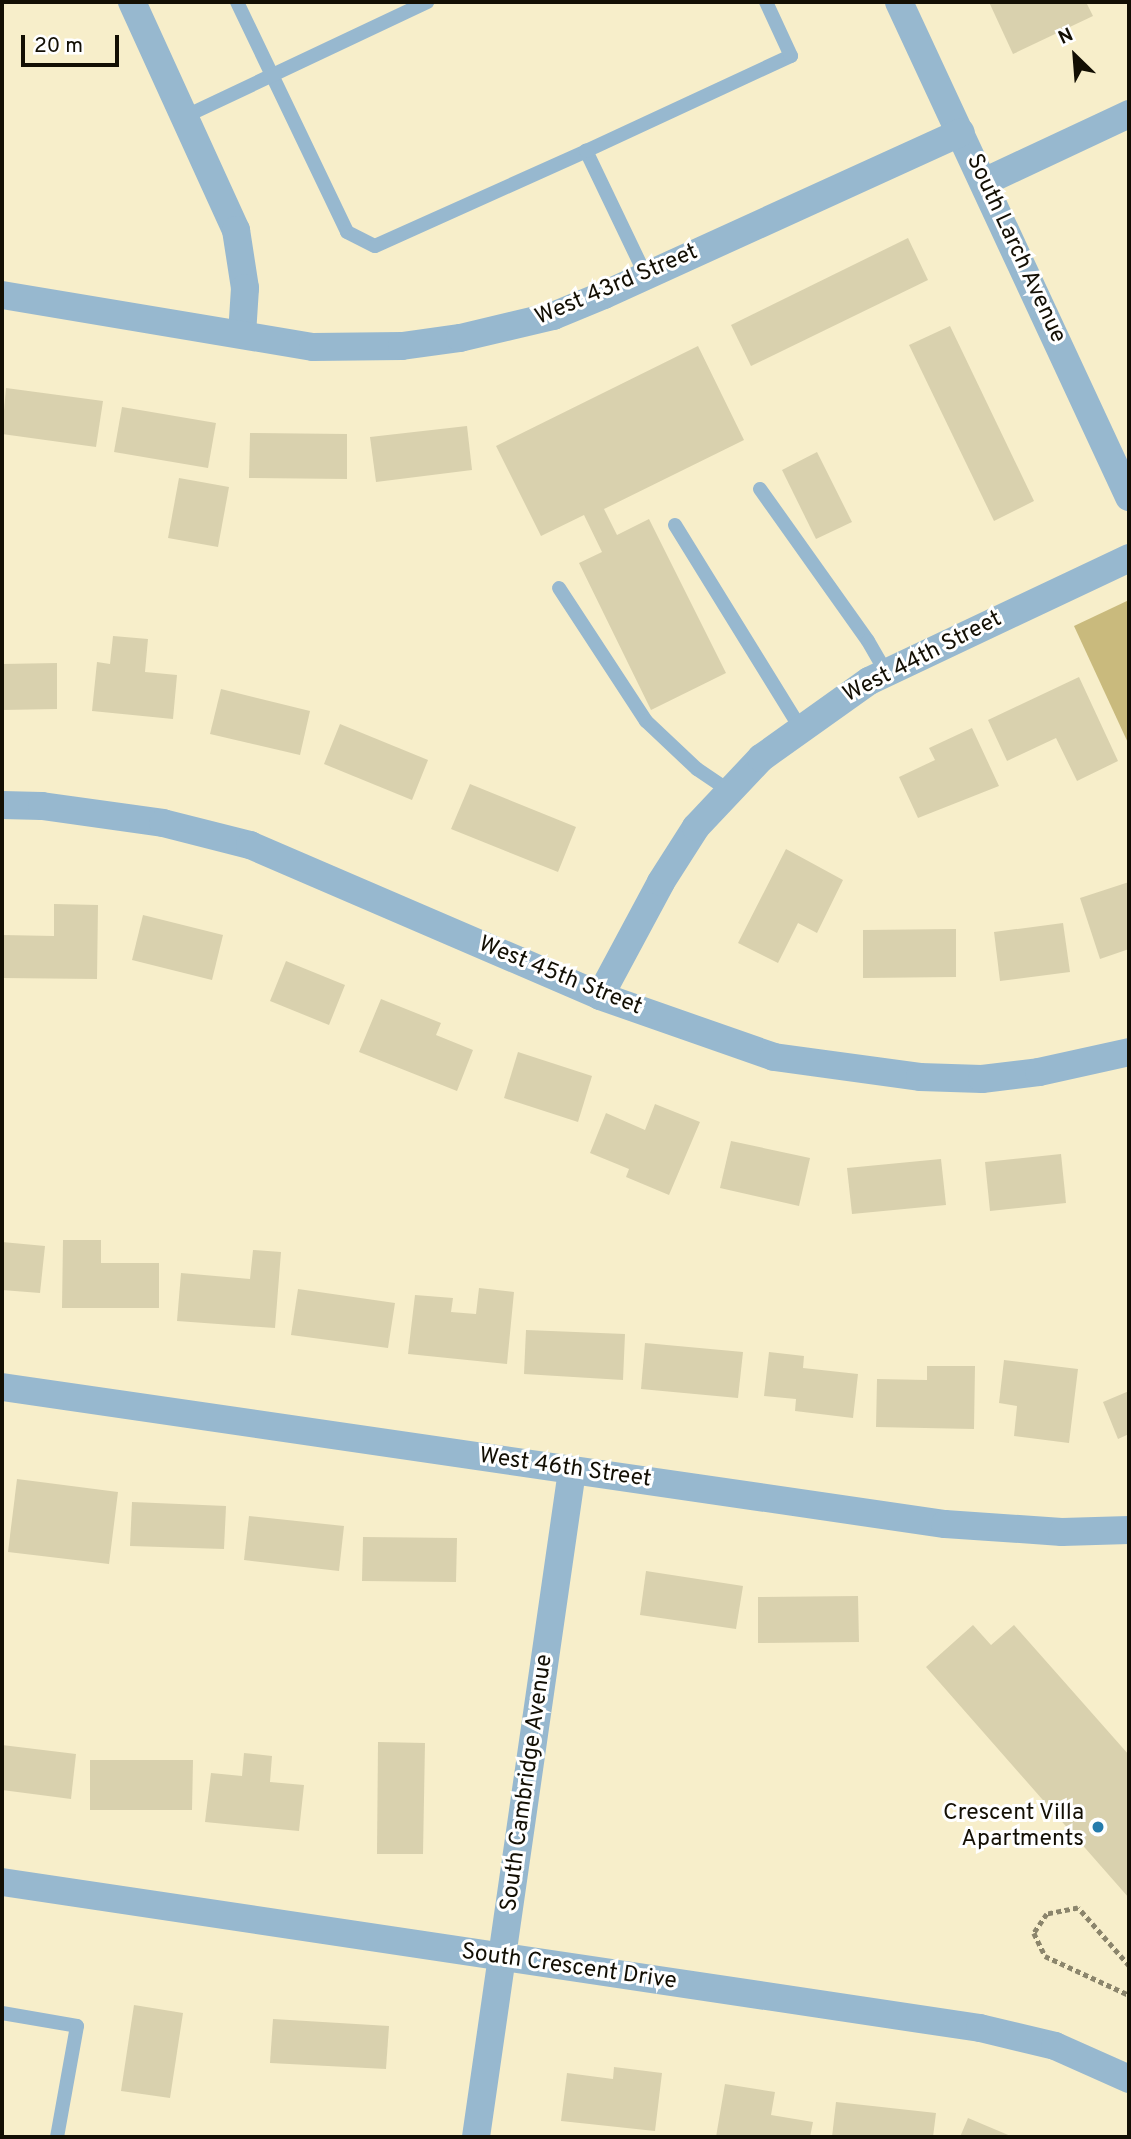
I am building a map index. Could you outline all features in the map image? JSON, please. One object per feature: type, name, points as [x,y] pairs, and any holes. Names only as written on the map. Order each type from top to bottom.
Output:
[{"type":"street","points":[[132,2],[236,230],[245,288],[242,334]]},
{"type":"street","name":"South Larch Avenue","points":[[899,2],[1129,497]]},
{"type":"street","points":[[984,182],[1129,114]]},
{"type":"street","name":"West 43rd Street","points":[[2,295],[337,347],[460,338],[553,316],[961,132]]},
{"type":"street","name":"West 44th Street","points":[[600,996],[661,882],[696,827],[728,790],[800,727],[886,672],[1129,558]]},
{"type":"street","name":"West 45th Street","points":[[2,805],[163,823],[250,845],[600,996],[774,1057],[920,1077],[982,1079],[1039,1073],[1129,1052]]},
{"type":"street","name":"West 46th Street","points":[[2,1387],[945,1524],[1062,1532],[1129,1530]]},
{"type":"street","name":"South Cambridge Avenue","points":[[477,2137],[572,1471]]},
{"type":"street","name":"South Crescent Drive","points":[[2,1882],[1018,2036],[1129,2079]]},
{"type":"lane","points":[[237,2],[347,232],[375,246],[790,56],[766,2]]},
{"type":"lane","points":[[186,116],[428,2]]},
{"type":"lane","points":[[586,151],[646,276]]},
{"type":"lane","points":[[760,489],[868,640],[886,672]]},
{"type":"lane","points":[[675,525],[800,727]]},
{"type":"lane","points":[[559,588],[646,721],[697,769],[728,790]]},
{"type":"lane","points":[[2,2013],[77,2026],[57,2137]]},
{"type":"path","points":[[1129,1966],[1078,1908],[1047,1914],[1034,1933],[1045,1956],[1129,1995]]},
{"type":"shaded area","points":[[1129,600],[1129,745],[1074,626]]},
{"type":"building","points":[[989,2],[1086,2],[1093,16],[1013,54]]},
{"type":"building","points":[[908,238],[928,280],[751,366],[731,325]]},
{"type":"building","points":[[950,326],[1034,501],[994,521],[909,345]]},
{"type":"building","points":[[698,346],[744,440],[604,509],[617,535],[649,519],[726,673],[651,710],[579,563],[602,552],[584,515],[541,536],[496,446]]},
{"type":"building","points":[[6,388],[103,401],[96,447],[2,434]]},
{"type":"building","points":[[122,407],[216,423],[208,468],[114,452]]},
{"type":"building","points":[[467,426],[472,470],[376,482],[370,437]]},
{"type":"building","points":[[250,433],[347,434],[347,479],[249,478]]},
{"type":"building","points":[[817,452],[852,522],[816,539],[782,470]]},
{"type":"building","points":[[179,478],[229,487],[218,547],[168,538]]},
{"type":"building","points":[[113,636],[148,639],[145,672],[177,675],[173,719],[92,711],[97,662],[110,664]]},
{"type":"building","points":[[57,663],[57,709],[2,710],[2,664]]},
{"type":"building","points":[[1079,677],[1118,761],[1077,781],[1056,738],[1007,761],[988,720]]},
{"type":"building","points":[[221,689],[310,711],[300,755],[210,734]]},
{"type":"building","points":[[340,724],[428,760],[412,800],[324,764]]},
{"type":"building","points":[[972,728],[999,786],[918,818],[899,777],[935,760],[929,748]]},
{"type":"building","points":[[470,784],[576,827],[558,872],[451,829]]},
{"type":"building","points":[[786,849],[843,880],[817,933],[798,923],[778,963],[738,943]]},
{"type":"building","points":[[1129,882],[1129,949],[1100,959],[1080,898]]},
{"type":"building","points":[[54,904],[98,905],[97,979],[2,978],[2,935],[54,936]]},
{"type":"building","points":[[143,915],[223,935],[212,980],[132,960]]},
{"type":"building","points":[[1063,923],[1070,972],[1000,981],[994,932]]},
{"type":"building","points":[[956,929],[956,977],[863,978],[863,930]]},
{"type":"building","points":[[286,961],[345,985],[329,1025],[270,1001]]},
{"type":"building","points":[[381,999],[441,1023],[436,1035],[473,1050],[457,1091],[359,1052]]},
{"type":"building","points":[[518,1052],[592,1076],[578,1122],[504,1098]]},
{"type":"building","points":[[655,1104],[700,1122],[669,1195],[626,1177],[629,1169],[590,1153],[606,1113],[645,1130]]},
{"type":"building","points":[[731,1141],[810,1158],[799,1206],[720,1188]]},
{"type":"building","points":[[1061,1154],[1066,1203],[990,1211],[985,1162]]},
{"type":"building","points":[[941,1159],[946,1205],[852,1214],[847,1168]]},
{"type":"building","points":[[63,1240],[101,1240],[101,1263],[159,1263],[159,1308],[62,1308]]},
{"type":"building","points":[[2,1242],[45,1246],[40,1293],[2,1290]]},
{"type":"building","points":[[253,1250],[281,1252],[275,1328],[177,1321],[181,1273],[250,1279]]},
{"type":"building","points":[[479,1288],[514,1292],[507,1364],[408,1354],[415,1295],[453,1298],[451,1312],[476,1314]]},
{"type":"building","points":[[298,1289],[395,1303],[388,1348],[291,1335]]},
{"type":"building","points":[[526,1330],[625,1334],[623,1380],[524,1374]]},
{"type":"building","points":[[645,1343],[743,1352],[738,1398],[641,1389]]},
{"type":"building","points":[[769,1352],[804,1356],[803,1368],[858,1374],[853,1418],[795,1411],[796,1399],[764,1396]]},
{"type":"building","points":[[1004,1360],[1078,1369],[1069,1443],[1014,1436],[1017,1406],[999,1403]]},
{"type":"building","points":[[927,1366],[975,1366],[974,1429],[876,1427],[877,1379],[927,1380]]},
{"type":"building","points":[[1129,1391],[1129,1434],[1118,1439],[1103,1402]]},
{"type":"building","points":[[17,1479],[118,1492],[109,1564],[8,1552]]},
{"type":"building","points":[[132,1502],[226,1506],[224,1549],[130,1546]]},
{"type":"building","points":[[249,1516],[344,1526],[339,1571],[244,1560]]},
{"type":"building","points":[[363,1537],[457,1538],[456,1582],[362,1581]]},
{"type":"building","points":[[646,1571],[743,1586],[736,1629],[640,1615]]},
{"type":"building","points":[[858,1596],[859,1642],[758,1643],[758,1597]]},
{"type":"building","name":"Crescent Villa Apartments","points":[[973,1625],[991,1645],[1014,1625],[1129,1755],[1129,1898],[926,1667]]},
{"type":"building","points":[[378,1742],[425,1743],[423,1854],[377,1854]]},
{"type":"building","points":[[2,1745],[76,1754],[71,1799],[2,1790]]},
{"type":"building","points":[[244,1753],[272,1756],[270,1782],[304,1785],[299,1831],[205,1822],[211,1773],[242,1776]]},
{"type":"building","points":[[90,1760],[193,1760],[192,1810],[90,1810]]},
{"type":"building","points":[[134,2005],[183,2013],[170,2098],[121,2091]]},
{"type":"building","points":[[273,2019],[389,2026],[386,2069],[270,2063]]},
{"type":"building","points":[[614,2067],[662,2073],[655,2131],[561,2121],[567,2073],[613,2079]]},
{"type":"building","points":[[725,2084],[775,2092],[771,2115],[813,2122],[810,2137],[716,2137]]},
{"type":"building","points":[[836,2102],[936,2113],[933,2137],[832,2137]]},
{"type":"building","points":[[968,2118],[1013,2137],[960,2137]]},
{"type":"place","name":"Crescent Villa Apartments","points":[[1098,1827]]}]
